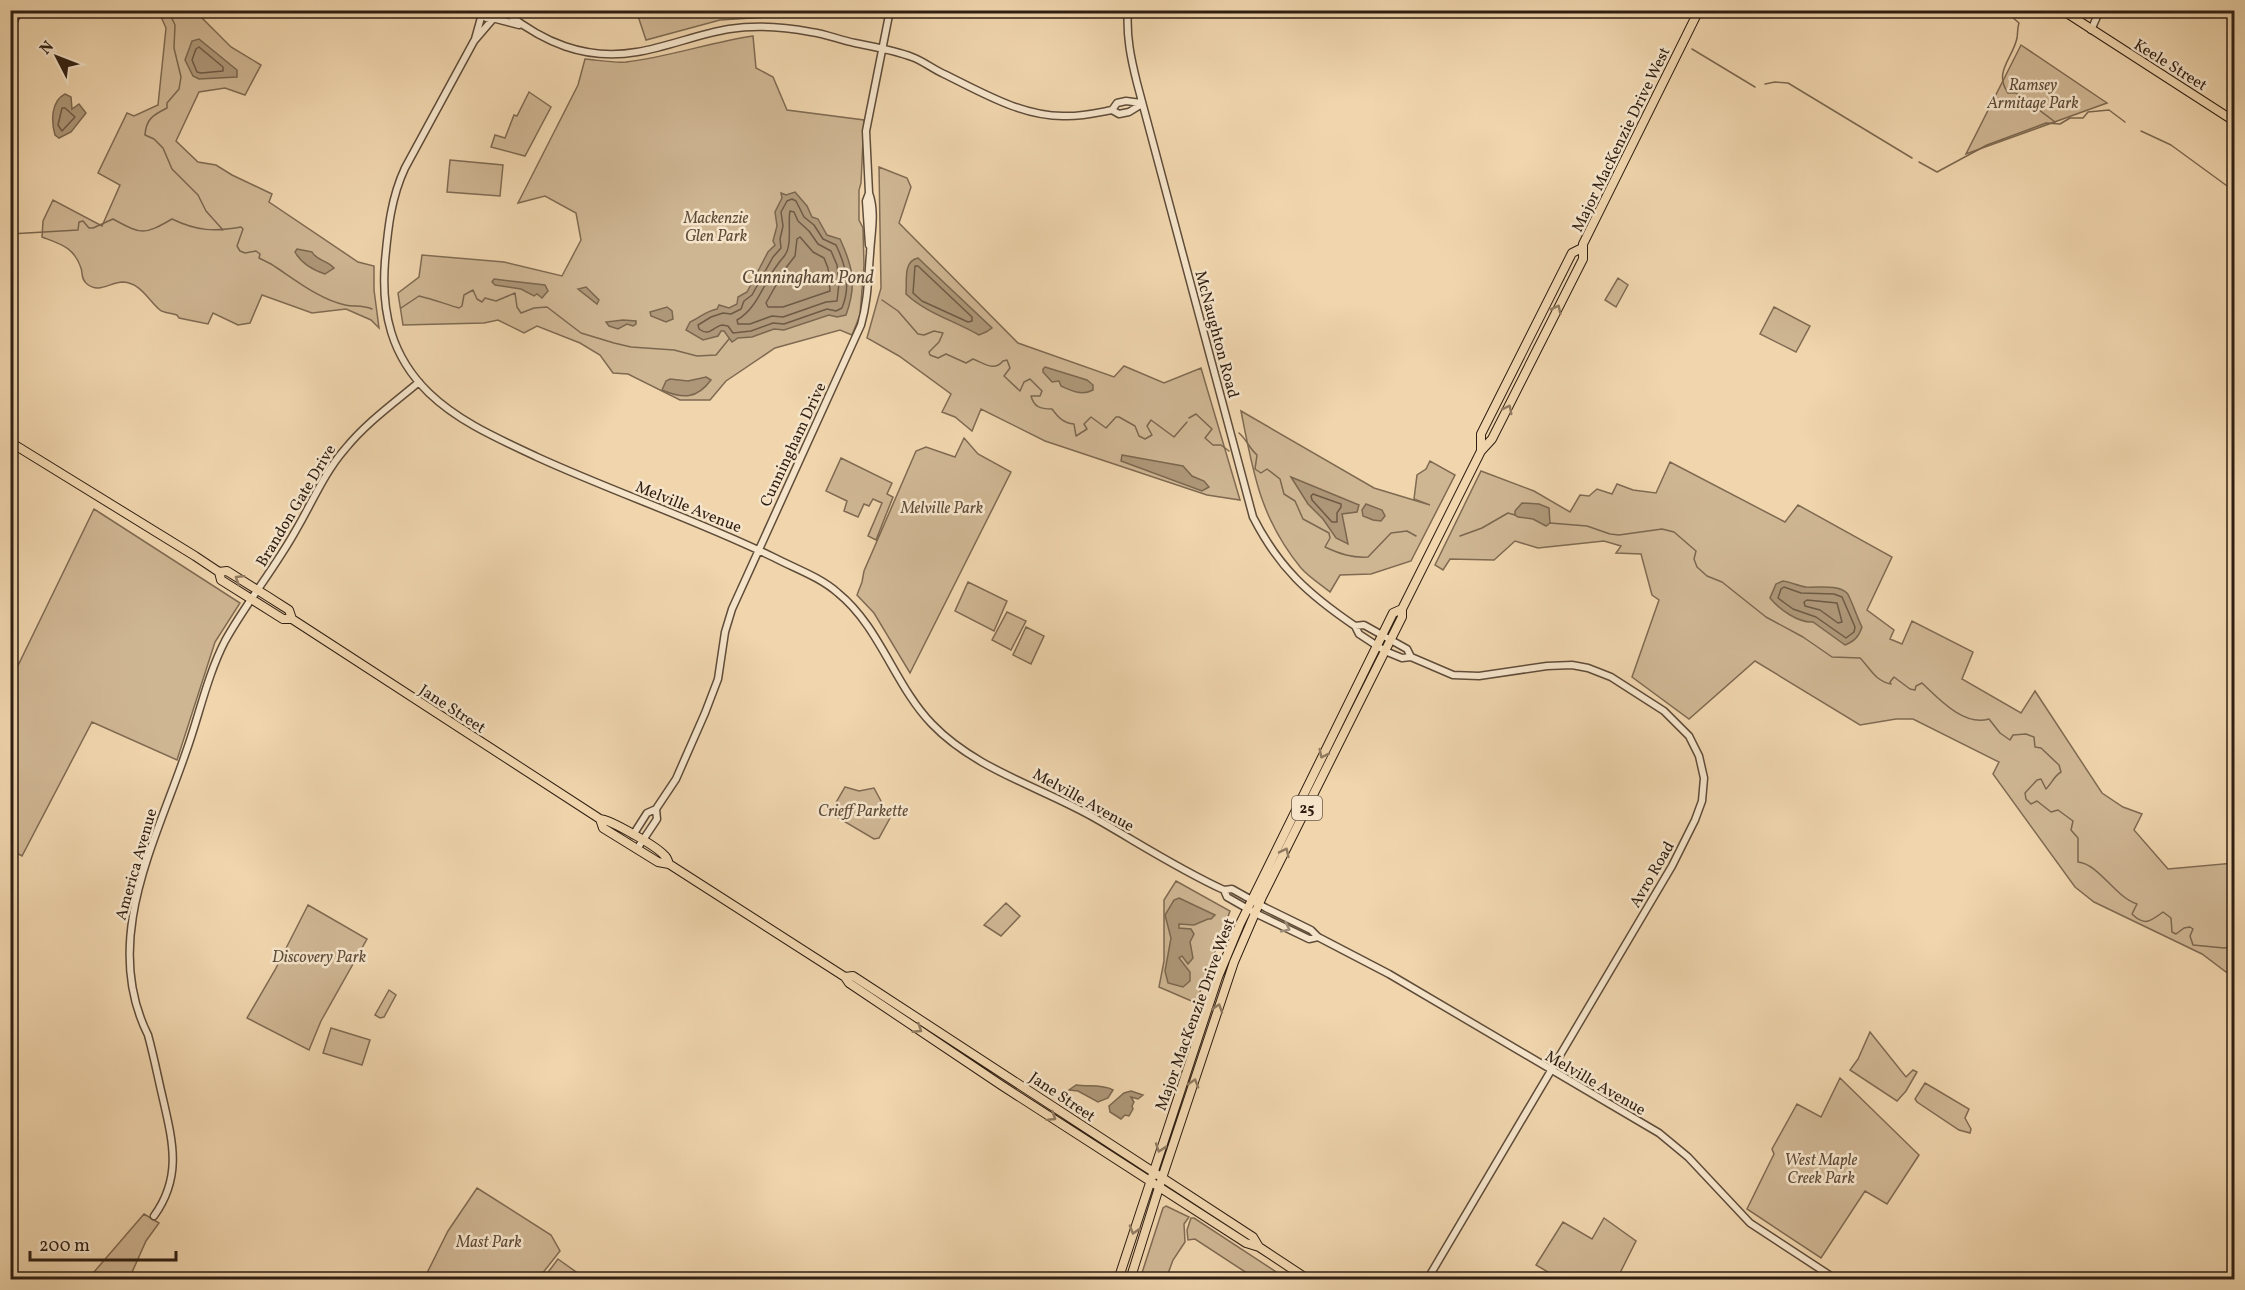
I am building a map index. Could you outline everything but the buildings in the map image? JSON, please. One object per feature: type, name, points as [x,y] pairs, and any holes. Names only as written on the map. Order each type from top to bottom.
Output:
[{"type":"main road","points":[[10,27],[19,10]]},
{"type":"main road","name":"Major MacKenzie Drive West","points":[[1118,1280],[1218,977],[1251,899],[1378,646],[1386,639],[1401,617],[1402,609],[1481,450],[1492,440],[1531,364],[1582,259],[1582,248],[1699,10]]},
{"type":"main road","name":"Keele Street","points":[[2062,10],[2235,121]]},
{"type":"main road","name":"Major MacKenzie Drive West","points":[[1481,450],[1481,434],[1572,253],[1582,248]]},
{"type":"main road","name":"Jane Street","points":[[10,442],[219,572],[227,571],[259,591],[289,610],[292,619]]},
{"type":"main road","name":"Jane Street","points":[[219,572],[221,580],[284,619],[292,619],[600,819],[608,819],[664,855],[669,864]]},
{"type":"main road","name":"Major MacKenzie Drive West","points":[[1130,1280],[1226,983],[1259,904],[1385,651],[1386,639]]},
{"type":"main road","name":"Jane Street","points":[[600,819],[603,828],[658,862],[669,864],[845,977],[853,976],[985,1060],[1151,1176],[1160,1187],[1246,1243],[1259,1247],[1309,1280]]},
{"type":"main road","name":"Jane Street","points":[[1151,1176],[1162,1178],[1253,1237],[1259,1247]]},
{"type":"street","name":"Melville Avenue","points":[[474,41],[502,10]]},
{"type":"street","points":[[502,10],[520,25],[564,47],[600,54],[637,52],[728,29],[751,27],[811,32],[914,57],[944,74],[1022,109],[1064,117],[1112,110],[1119,114],[1129,112],[1142,104]]},
{"type":"street","name":"Cunningham Drive","points":[[633,835],[647,813],[656,809],[676,779],[717,679],[727,623],[758,549],[858,333],[866,306],[870,252],[867,233],[866,201],[869,193],[866,131],[890,10]]},
{"type":"street","name":"McNaughton Road","points":[[1128,10],[1129,50],[1142,104],[1253,517],[1275,555],[1291,574],[1312,594],[1356,626],[1359,634],[1385,651]]},
{"type":"street","points":[[2091,30],[2100,10]]},
{"type":"street","name":"Melville Avenue","points":[[481,12],[474,41],[397,185],[388,221],[384,276],[389,332],[409,369],[429,393],[458,417],[513,446],[597,484],[645,501],[758,549],[819,580],[838,592],[854,609],[869,628],[929,721],[965,752],[1091,816],[1181,869],[1224,890],[1232,889],[1311,930],[1318,937],[1389,974],[1659,1133],[1688,1157],[1750,1223],[1837,1280]]},
{"type":"street","points":[[481,12],[486,18],[520,25]]},
{"type":"street","points":[[1112,110],[1117,103],[1126,101],[1142,104]]},
{"type":"street","name":"Brandon Gate Drive","points":[[253,599],[304,516],[320,483],[340,454],[367,425],[419,382]]},
{"type":"street","name":"America Avenue","points":[[154,1216],[170,1183],[174,1148],[148,1035],[140,1018],[132,988],[129,957],[130,926],[156,835],[185,757],[218,656],[239,618],[253,599]]},
{"type":"street","name":"McNaughton Road","points":[[1356,626],[1364,625],[1386,639]]},
{"type":"street","name":"Avro Road","points":[[1386,639],[1407,649],[1411,657]]},
{"type":"street","name":"Avro Road","points":[[1385,651],[1402,658],[1411,657],[1453,675],[1479,676],[1562,665],[1598,670],[1671,717],[1685,730],[1699,756],[1704,786],[1702,801],[1691,829],[1666,877],[1427,1280]]},
{"type":"street","name":"Cunningham Drive","points":[[637,849],[657,819],[656,809]]},
{"type":"street","name":"Melville Avenue","points":[[1224,890],[1227,897],[1255,913],[1309,939],[1318,937]]},
{"type":"green space","points":[[158,10],[195,11],[231,47],[261,65],[245,95],[225,88],[199,92],[176,141],[198,162],[216,165],[272,194],[269,202],[358,262],[374,266],[374,290],[379,328],[371,320],[346,309],[312,313],[262,295],[250,323],[238,325],[213,313],[208,324],[179,318],[177,315],[161,311],[135,285],[118,282],[100,288],[91,287],[82,277],[81,268],[74,255],[60,244],[42,237],[43,221],[53,200],[102,226],[120,185],[98,173],[127,113],[134,116],[158,105],[166,28]]},
{"type":"green space","points":[[632,11],[767,11],[766,17],[720,20],[646,40],[638,16]]},
{"type":"green space","name":"Mackenzie Glen Park","points":[[753,36],[756,68],[773,77],[787,110],[864,120],[859,220],[863,228],[864,265],[860,315],[852,335],[840,330],[775,348],[726,381],[710,400],[680,400],[628,374],[613,373],[600,355],[580,343],[537,326],[524,333],[498,320],[484,323],[403,325],[398,293],[419,277],[422,255],[504,262],[562,276],[581,240],[576,213],[545,196],[518,203],[578,85],[585,59],[626,62]]},
{"type":"green space","name":"Ramsey Armitage Park","points":[[2021,45],[2107,103],[1966,154]]},
{"type":"green space","points":[[529,92],[551,107],[525,156],[491,147],[495,135],[505,138],[514,115],[517,116]]},
{"type":"green space","points":[[450,160],[503,165],[500,196],[447,192]]},
{"type":"green space","points":[[879,167],[907,178],[911,187],[899,223],[1018,343],[1114,377],[1124,366],[1164,383],[1201,368],[1240,500],[1207,495],[1045,441],[981,409],[972,431],[955,417],[942,412],[951,394],[899,356],[867,338],[881,288]]},
{"type":"green space","points":[[1618,278],[1628,285],[1616,307],[1605,300]]},
{"type":"green space","points":[[1774,307],[1810,326],[1796,352],[1760,334]]},
{"type":"green space","points":[[1241,411],[1374,488],[1430,505],[1414,499],[1417,475],[1426,469],[1430,461],[1455,475],[1411,561],[1371,574],[1340,575],[1330,592],[1301,568],[1276,531],[1260,494]]},
{"type":"green space","name":"Melville Park","points":[[964,438],[978,454],[1011,472],[910,673],[874,613],[857,595],[864,571],[916,451],[926,447],[955,457]]},
{"type":"green space","points":[[841,458],[892,483],[887,494],[893,497],[876,540],[868,536],[882,503],[873,499],[869,506],[864,504],[858,517],[844,511],[847,501],[826,491]]},
{"type":"green space","points":[[1670,462],[1785,522],[1798,505],[1892,557],[1867,610],[1894,630],[1890,639],[1902,644],[1912,621],[1973,652],[1962,679],[2021,713],[2035,691],[2102,793],[2123,807],[2142,814],[2134,830],[2168,869],[2234,863],[2234,972],[2226,972],[2202,954],[2094,902],[2075,887],[1993,774],[1999,762],[1913,719],[1896,719],[1860,725],[1755,661],[1689,719],[1632,677],[1659,600],[1652,595],[1641,554],[1616,553],[1621,546],[1604,541],[1538,548],[1515,541],[1494,560],[1450,559],[1443,570],[1435,565],[1481,471],[1534,491],[1570,512],[1580,495],[1589,496],[1597,489],[1612,494],[1617,484],[1633,490],[1656,493]]},
{"type":"green space","points":[[94,509],[240,603],[215,642],[177,760],[92,722],[22,856],[11,850],[11,680]]},
{"type":"green space","points":[[968,582],[1007,601],[994,631],[955,611]]},
{"type":"green space","points":[[1007,612],[1026,621],[1011,650],[992,640]]},
{"type":"green space","points":[[1026,627],[1044,636],[1031,664],[1013,655]]},
{"type":"green space","name":"Crieff Parkette","points":[[845,787],[859,791],[874,788],[890,818],[879,838],[874,839],[830,813]]},
{"type":"green space","points":[[1176,881],[1230,911],[1196,1003],[1159,987],[1164,961],[1164,900]]},
{"type":"green space","points":[[1006,903],[1020,916],[1001,936],[984,925]]},
{"type":"green space","name":"Discovery Park","points":[[308,905],[367,939],[321,1021],[309,1050],[247,1018],[275,970]]},
{"type":"green space","points":[[389,990],[396,995],[384,1017],[380,1018],[375,1015]]},
{"type":"green space","points":[[331,1028],[370,1040],[362,1065],[323,1053]]},
{"type":"green space","points":[[1870,1032],[1906,1077],[1913,1070],[1917,1072],[1897,1101],[1850,1070],[1858,1059]]},
{"type":"green space","name":"West Maple Creek Park","points":[[1840,1078],[1919,1155],[1887,1204],[1865,1191],[1821,1258],[1747,1209],[1774,1154],[1772,1149],[1797,1104],[1821,1117]]},
{"type":"green space","points":[[1925,1083],[1969,1109],[1965,1118],[1971,1129],[1970,1133],[1959,1130],[1917,1102],[1915,1099]]},
{"type":"green space","name":"Mast Park","points":[[477,1188],[551,1235],[560,1251],[538,1279],[424,1279],[448,1231]]},
{"type":"green space","points":[[1166,1206],[1189,1217],[1184,1224],[1185,1242],[1173,1260],[1166,1279],[1140,1279],[1163,1208]]},
{"type":"green space","points":[[144,1214],[159,1223],[146,1241],[129,1279],[88,1279]]},
{"type":"green space","points":[[1191,1218],[1287,1279],[1256,1279],[1195,1239],[1188,1240],[1187,1230]]},
{"type":"green space","points":[[1604,1218],[1636,1241],[1617,1279],[1560,1279],[1536,1265],[1563,1222],[1592,1239]]},
{"type":"green space","points":[[558,1259],[586,1279],[543,1279]]},
{"type":"water","points":[[199,39],[237,70],[237,77],[199,79],[193,76],[185,60],[192,41]]},
{"type":"water","points":[[65,94],[71,97],[72,109],[79,104],[86,113],[71,132],[59,138],[55,135],[53,112],[57,101]]},
{"type":"water","name":"Cunningham Pond","points":[[795,192],[807,206],[812,217],[818,219],[827,235],[840,239],[851,267],[852,276],[852,294],[846,315],[837,317],[829,315],[784,330],[774,329],[752,337],[738,338],[732,342],[724,331],[721,331],[718,336],[703,340],[686,330],[690,322],[717,309],[719,305],[729,308],[737,304],[738,297],[747,292],[768,252],[775,245],[773,241],[777,226],[775,212],[782,198],[781,193],[786,195]]},
{"type":"water","points":[[297,249],[312,252],[334,268],[325,274],[308,266],[295,252]]},
{"type":"water","points":[[918,258],[992,328],[979,335],[932,312],[906,294],[908,267],[913,260]]},
{"type":"water","points":[[494,279],[545,285],[548,291],[542,298],[521,289],[495,285],[492,282]]},
{"type":"water","points":[[586,287],[599,300],[597,304],[578,289]]},
{"type":"water","points":[[667,307],[672,311],[673,319],[666,322],[651,316],[650,312]]},
{"type":"water","points":[[636,321],[636,324],[633,326],[627,324],[618,329],[609,326],[606,322]]},
{"type":"water","points":[[1045,367],[1087,380],[1093,385],[1093,390],[1085,393],[1077,392],[1061,386],[1059,381],[1052,382],[1043,372]]},
{"type":"water","points":[[706,377],[711,380],[695,394],[683,396],[662,390],[666,381],[670,379],[688,381]]},
{"type":"water","points":[[1122,455],[1183,466],[1192,476],[1204,481],[1209,487],[1202,491],[1121,461]]},
{"type":"water","points":[[1291,477],[1359,505],[1357,512],[1342,514],[1348,544],[1336,538],[1323,519],[1308,504]]},
{"type":"water","points":[[1522,503],[1539,504],[1549,508],[1550,523],[1546,526],[1533,519],[1515,515],[1515,511]]},
{"type":"water","points":[[1366,504],[1382,510],[1385,516],[1381,521],[1363,516],[1362,510]]},
{"type":"water","points":[[1783,581],[1806,587],[1843,590],[1847,593],[1862,627],[1858,636],[1845,645],[1813,622],[1795,618],[1778,607],[1770,598],[1776,584]]},
{"type":"water","points":[[1179,898],[1215,915],[1211,919],[1194,925],[1179,924],[1179,928],[1191,929],[1194,934],[1190,942],[1193,958],[1188,964],[1182,956],[1179,958],[1190,972],[1190,981],[1183,987],[1168,983],[1165,971],[1171,938],[1165,915],[1174,900]]},
{"type":"water","points":[[1076,1085],[1100,1086],[1113,1090],[1108,1098],[1098,1102],[1078,1091],[1069,1090]]},
{"type":"water","points":[[1131,1091],[1143,1095],[1138,1099],[1131,1097],[1134,1102],[1133,1109],[1129,1116],[1125,1115],[1121,1119],[1110,1112],[1109,1106],[1124,1093]]},
{"type":"waterway","points":[[168,10],[175,25],[174,48],[181,77],[179,89],[167,103],[167,108],[154,115],[149,121],[145,135],[154,139],[163,148],[172,169],[198,195],[206,211],[223,230]]},
{"type":"waterway","points":[[2004,10],[2019,23],[2015,45],[2003,72],[2004,85],[2008,93],[2016,93],[2021,97]]},
{"type":"waterway","points":[[1692,49],[1755,87]]},
{"type":"waterway","points":[[1765,84],[1788,83],[1912,158]]},
{"type":"waterway","points":[[2026,100],[2055,122]]},
{"type":"waterway","points":[[1919,162],[1937,172],[1987,145],[2046,123],[2060,124],[2070,118],[2083,118],[2088,112],[2109,110],[2125,122]]},
{"type":"waterway","points":[[2141,131],[2171,145],[2234,191]]},
{"type":"waterway","points":[[10,234],[78,230],[79,222],[83,221],[89,228],[93,228],[113,219],[130,228],[142,231],[172,219],[206,229],[222,230],[241,227],[243,229],[237,246],[240,251],[245,253],[256,251],[260,254],[259,258],[325,298],[345,305],[372,309]]},
{"type":"waterway","points":[[401,308],[419,296],[459,308],[462,306],[464,295],[473,290],[477,299],[482,302],[485,298],[496,301],[515,293],[517,307],[521,313],[534,308],[547,307],[581,333],[631,347],[674,350],[697,356],[716,355],[729,339]]},
{"type":"waterway","points":[[882,300],[898,311],[918,334],[924,335],[934,331],[943,333],[939,342],[929,352],[930,355],[938,358],[946,354],[966,363],[973,359],[992,366],[1007,360],[1010,368],[1004,376],[1020,391],[1024,382],[1030,379],[1042,391],[1040,396],[1031,396],[1034,403],[1041,408],[1052,409],[1061,419],[1074,424],[1076,436],[1087,429],[1084,424],[1091,417],[1106,428],[1116,417],[1119,417],[1135,426],[1139,436],[1145,439],[1152,435],[1147,426],[1151,420],[1174,437],[1187,422]]},
{"type":"waterway","points":[[1189,418],[1196,414],[1212,429],[1205,438],[1213,445],[1221,445],[1229,451]]},
{"type":"waterway","points":[[1239,433],[1257,455],[1255,469],[1261,473],[1267,469],[1280,479],[1284,494],[1295,501],[1303,519],[1329,533],[1330,538],[1325,547],[1346,555],[1368,557],[1391,533],[1407,531],[1416,536]]},
{"type":"waterway","points":[[1460,536],[1482,528],[1508,513],[1515,515]]},
{"type":"waterway","points":[[1550,523],[1587,526],[1619,535],[1662,529],[1674,532],[1696,551],[1694,559],[1697,567],[1707,576],[1722,582],[1766,617],[1803,637],[1832,657],[1860,658],[1877,677],[1891,684],[1894,677],[1910,689],[1915,690],[1916,686],[1922,683],[1952,710],[1970,719],[1989,719],[2000,733],[2010,740],[2013,735],[2026,734],[2034,737],[2035,747],[2041,748],[2059,765],[2061,772],[2046,789],[2041,779],[2037,780],[2025,793],[2026,799],[2031,804],[2037,801],[2051,812],[2058,810],[2073,821],[2071,830],[2078,838],[2078,862],[2093,868],[2121,895],[2137,904],[2132,914],[2140,920],[2151,920],[2163,912],[2171,918],[2172,932],[2176,934],[2184,928],[2193,929],[2190,936],[2193,945],[2224,948],[2234,946]]}]
